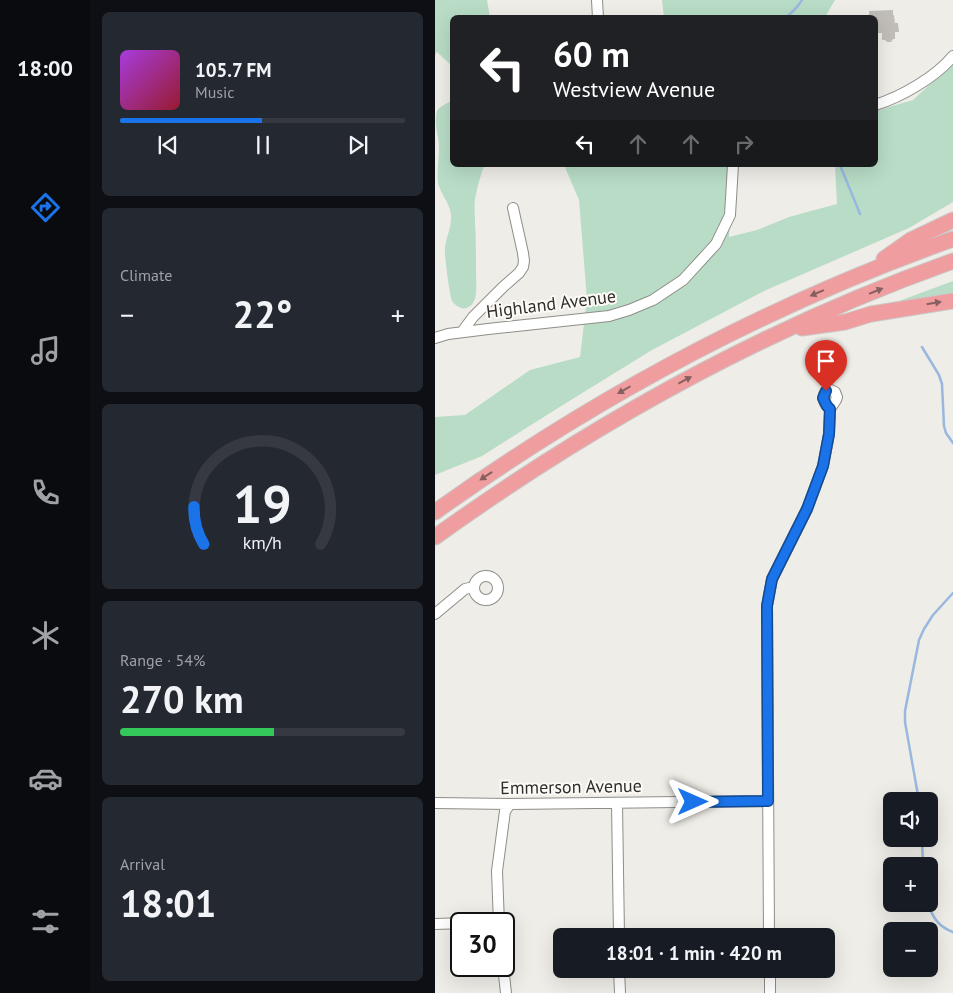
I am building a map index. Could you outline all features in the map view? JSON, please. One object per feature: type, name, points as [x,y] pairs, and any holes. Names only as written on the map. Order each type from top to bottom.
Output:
[{"type":"highway","points":[[862,274],[911,240],[953,220]]},
{"type":"highway","points":[[435,512],[482,478],[540,441],[644,379],[757,321],[862,274],[953,239]]},
{"type":"highway","points":[[435,537],[519,478],[592,432],[667,389],[783,331],[953,261]]},
{"type":"highway","points":[[783,331],[845,322],[871,314],[953,301]]},
{"type":"street","points":[[597,0],[598,15]]},
{"type":"street","points":[[878,104],[911,89],[925,80],[953,56]]},
{"type":"street","name":"Highland Avenue","points":[[435,338],[462,332],[609,316],[653,300],[683,280],[716,244],[730,215],[733,167]]},
{"type":"street","points":[[462,332],[473,318],[523,267],[523,254],[513,208]]},
{"type":"street","points":[[769,928],[767,606],[772,579],[807,509],[823,466],[829,434],[830,409]]},
{"type":"street","points":[[435,614],[465,589],[474,587]]},
{"type":"street","name":"Emmerson Avenue","points":[[435,803],[768,801]]},
{"type":"street","points":[[617,803],[619,928]]},
{"type":"street","points":[[498,912],[497,871],[505,811],[510,804]]},
{"type":"street","points":[[435,924],[450,924]]},
{"type":"street","points":[[504,977],[506,993]]},
{"type":"street","points":[[619,978],[620,993]]},
{"type":"street","points":[[770,978],[770,993]]},
{"type":"green space","points":[[435,0],[487,0],[490,15],[450,15],[450,64],[437,52],[435,55]]},
{"type":"green space","points":[[662,0],[835,0],[826,15],[664,15]]},
{"type":"green space","points":[[953,63],[953,202],[909,228],[764,291],[652,350],[482,456],[435,475],[435,417],[465,415],[530,370],[580,357],[587,299],[579,200],[565,167],[732,167],[729,237],[757,230],[789,217],[837,204],[835,167],[878,167],[878,110],[913,100]]},
{"type":"green space","points":[[450,102],[450,167],[484,167],[475,202],[476,296],[468,308],[460,308],[452,301],[447,275],[445,252],[451,215],[438,183],[439,143],[436,124],[437,111]]},
{"type":"green space","points":[[953,281],[953,294],[891,304]]},
{"type":"building","points":[[893,10],[899,32],[895,32],[895,39],[891,42],[882,40],[882,33],[878,33],[878,15],[869,15],[869,11]]},
{"type":"waterway","points":[[789,15],[802,0]]},
{"type":"waterway","points":[[841,167],[860,214]]},
{"type":"waterway","points":[[922,347],[939,375],[942,384],[944,426],[946,433],[953,443]]},
{"type":"waterway","points":[[917,792],[905,722],[905,711],[919,640],[933,615],[953,593]]},
{"type":"waterway","points":[[922,847],[923,857]]},
{"type":"waterway","points":[[931,912],[937,921],[953,932]]},
{"type":"route","points":[[693,802],[768,801],[767,606],[772,579],[807,509],[823,466],[829,434],[830,409],[823,398],[826,391]]}]
